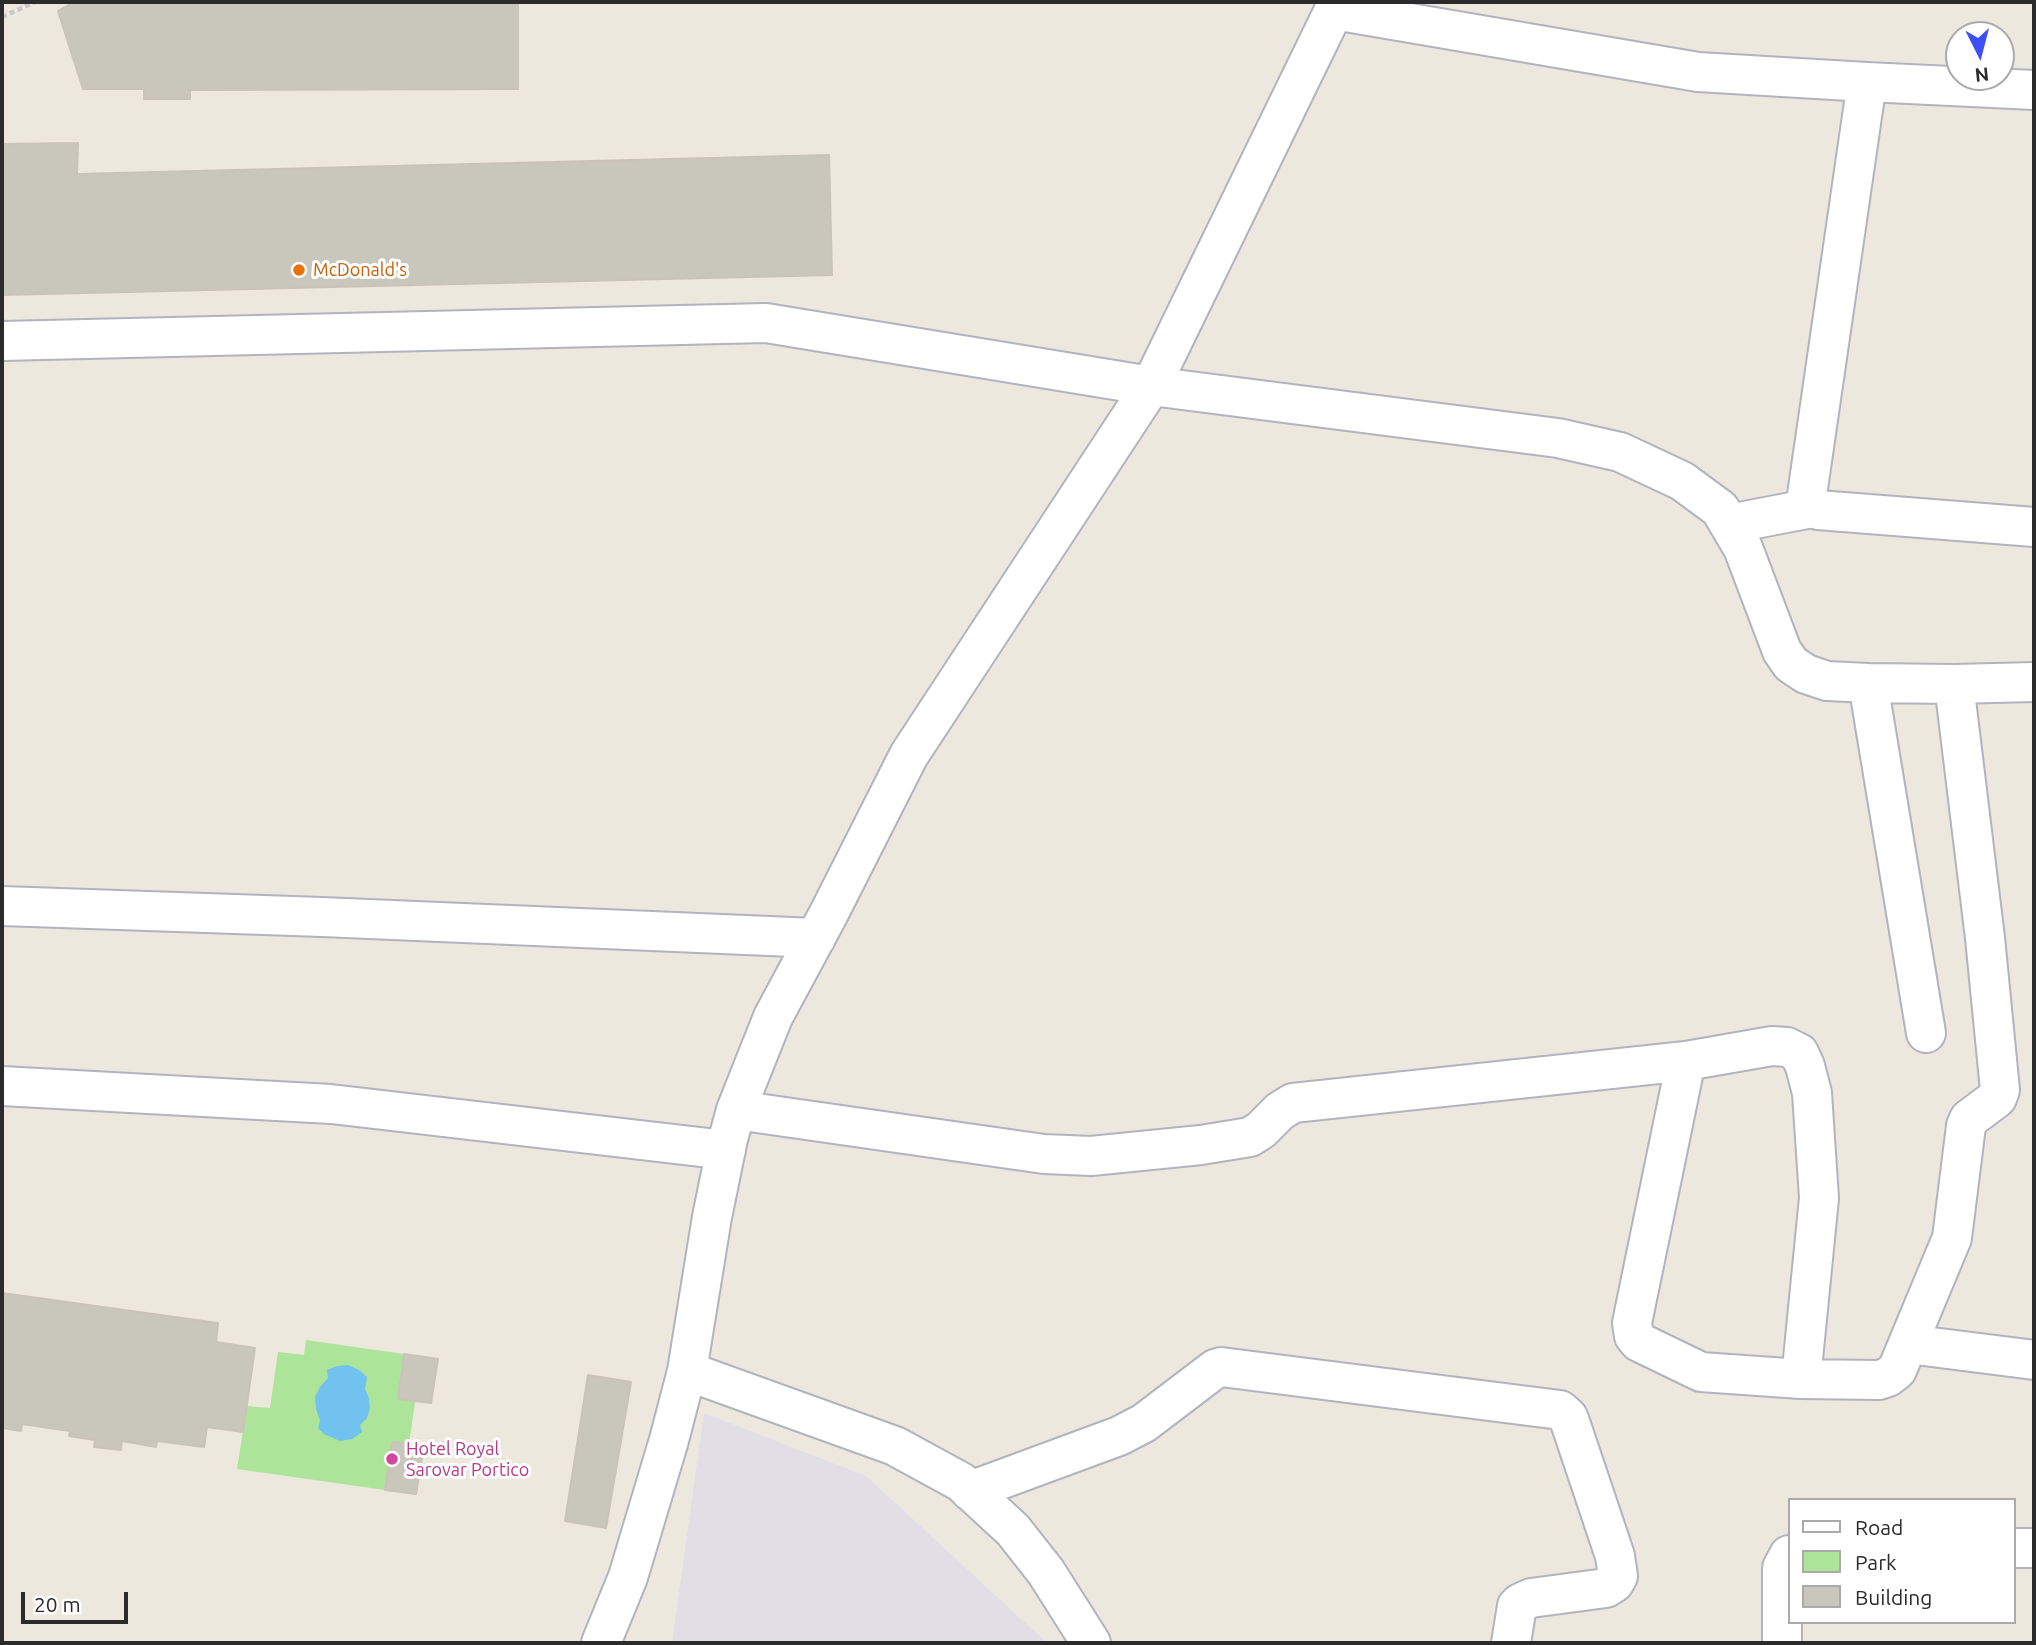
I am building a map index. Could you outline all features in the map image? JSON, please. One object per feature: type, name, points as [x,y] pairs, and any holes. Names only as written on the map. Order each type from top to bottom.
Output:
[{"type":"street","points":[[601,1643],[628,1577],[687,1371],[712,1217],[736,1110],[773,1017],[909,755],[1151,386],[1336,6],[1698,72],[2034,90]]},
{"type":"street","points":[[1812,508],[1807,495],[1867,82]]},
{"type":"street","points":[[2,341],[766,323],[1151,386],[1558,438],[1620,452],[1682,481],[1720,509],[1744,548],[1782,652],[1791,664],[1806,674],[1827,681],[1868,683],[2034,681]]},
{"type":"street","points":[[1729,524],[1812,508],[2034,527]]},
{"type":"street","points":[[1868,683],[1926,1033]]},
{"type":"street","points":[[1686,1061],[1632,1323],[1634,1336],[1639,1342],[1701,1372],[1801,1379],[1879,1380],[1888,1377],[1897,1370],[1952,1238],[1966,1126],[1969,1119],[1997,1098],[2000,1090],[1985,938],[1954,684]]},
{"type":"street","points":[[2,906],[816,938]]},
{"type":"street","points":[[736,1110],[1044,1154],[1091,1156],[1201,1145],[1250,1137],[1293,1103],[1686,1061],[1772,1046],[1787,1047],[1799,1053],[1812,1093],[1819,1198],[1801,1379]]},
{"type":"street","points":[[2,1086],[331,1104],[726,1150]]},
{"type":"street","points":[[1908,1344],[2034,1360]]},
{"type":"street","points":[[970,1491],[1126,1433],[1144,1423],[1220,1367],[1560,1410],[1568,1417],[1576,1438],[1615,1556],[1618,1576],[1614,1583],[1606,1588],[1531,1598],[1520,1603],[1517,1606],[1511,1643]]},
{"type":"street","points":[[687,1371],[895,1446],[961,1482],[1013,1530],[1046,1572],[1091,1643]]},
{"type":"street","points":[[2015,1548],[2034,1548]]},
{"type":"street","points":[[1782,1643],[1782,1569],[1787,1559]]},
{"type":"path","points":[[2,17],[35,2]]},
{"type":"shaded area","points":[[704,1413],[866,1476],[1047,1643],[672,1643]]},
{"type":"green space","points":[[306,1340],[404,1354],[398,1399],[415,1402],[409,1444],[392,1442],[385,1490],[237,1469],[247,1406],[270,1408],[278,1352],[304,1355]]},
{"type":"water","points":[[348,1365],[367,1377],[365,1389],[370,1408],[367,1418],[360,1425],[362,1432],[352,1439],[340,1441],[324,1434],[318,1428],[320,1420],[315,1397],[328,1378],[327,1370]]},
{"type":"building","points":[[75,2],[518,2],[518,89],[190,90],[190,99],[144,99],[144,89],[83,89],[58,11]]},
{"type":"building","points":[[78,143],[77,174],[829,155],[832,275],[2,295],[2,144]]},
{"type":"building","points":[[2,1293],[218,1323],[216,1342],[255,1348],[243,1432],[207,1427],[204,1447],[157,1441],[156,1447],[122,1441],[121,1450],[94,1447],[95,1440],[69,1436],[70,1431],[22,1424],[21,1431],[2,1428]]},
{"type":"building","points":[[404,1354],[438,1359],[431,1403],[398,1399]]},
{"type":"building","points":[[588,1375],[631,1382],[606,1528],[565,1521]]},
{"type":"building","points":[[392,1442],[424,1446],[416,1494],[385,1490]]},
{"type":"place","name":"McDonald's","points":[[299,270]]},
{"type":"place","name":"Hotel Royal Sarovar Portico","points":[[392,1459]]}]
